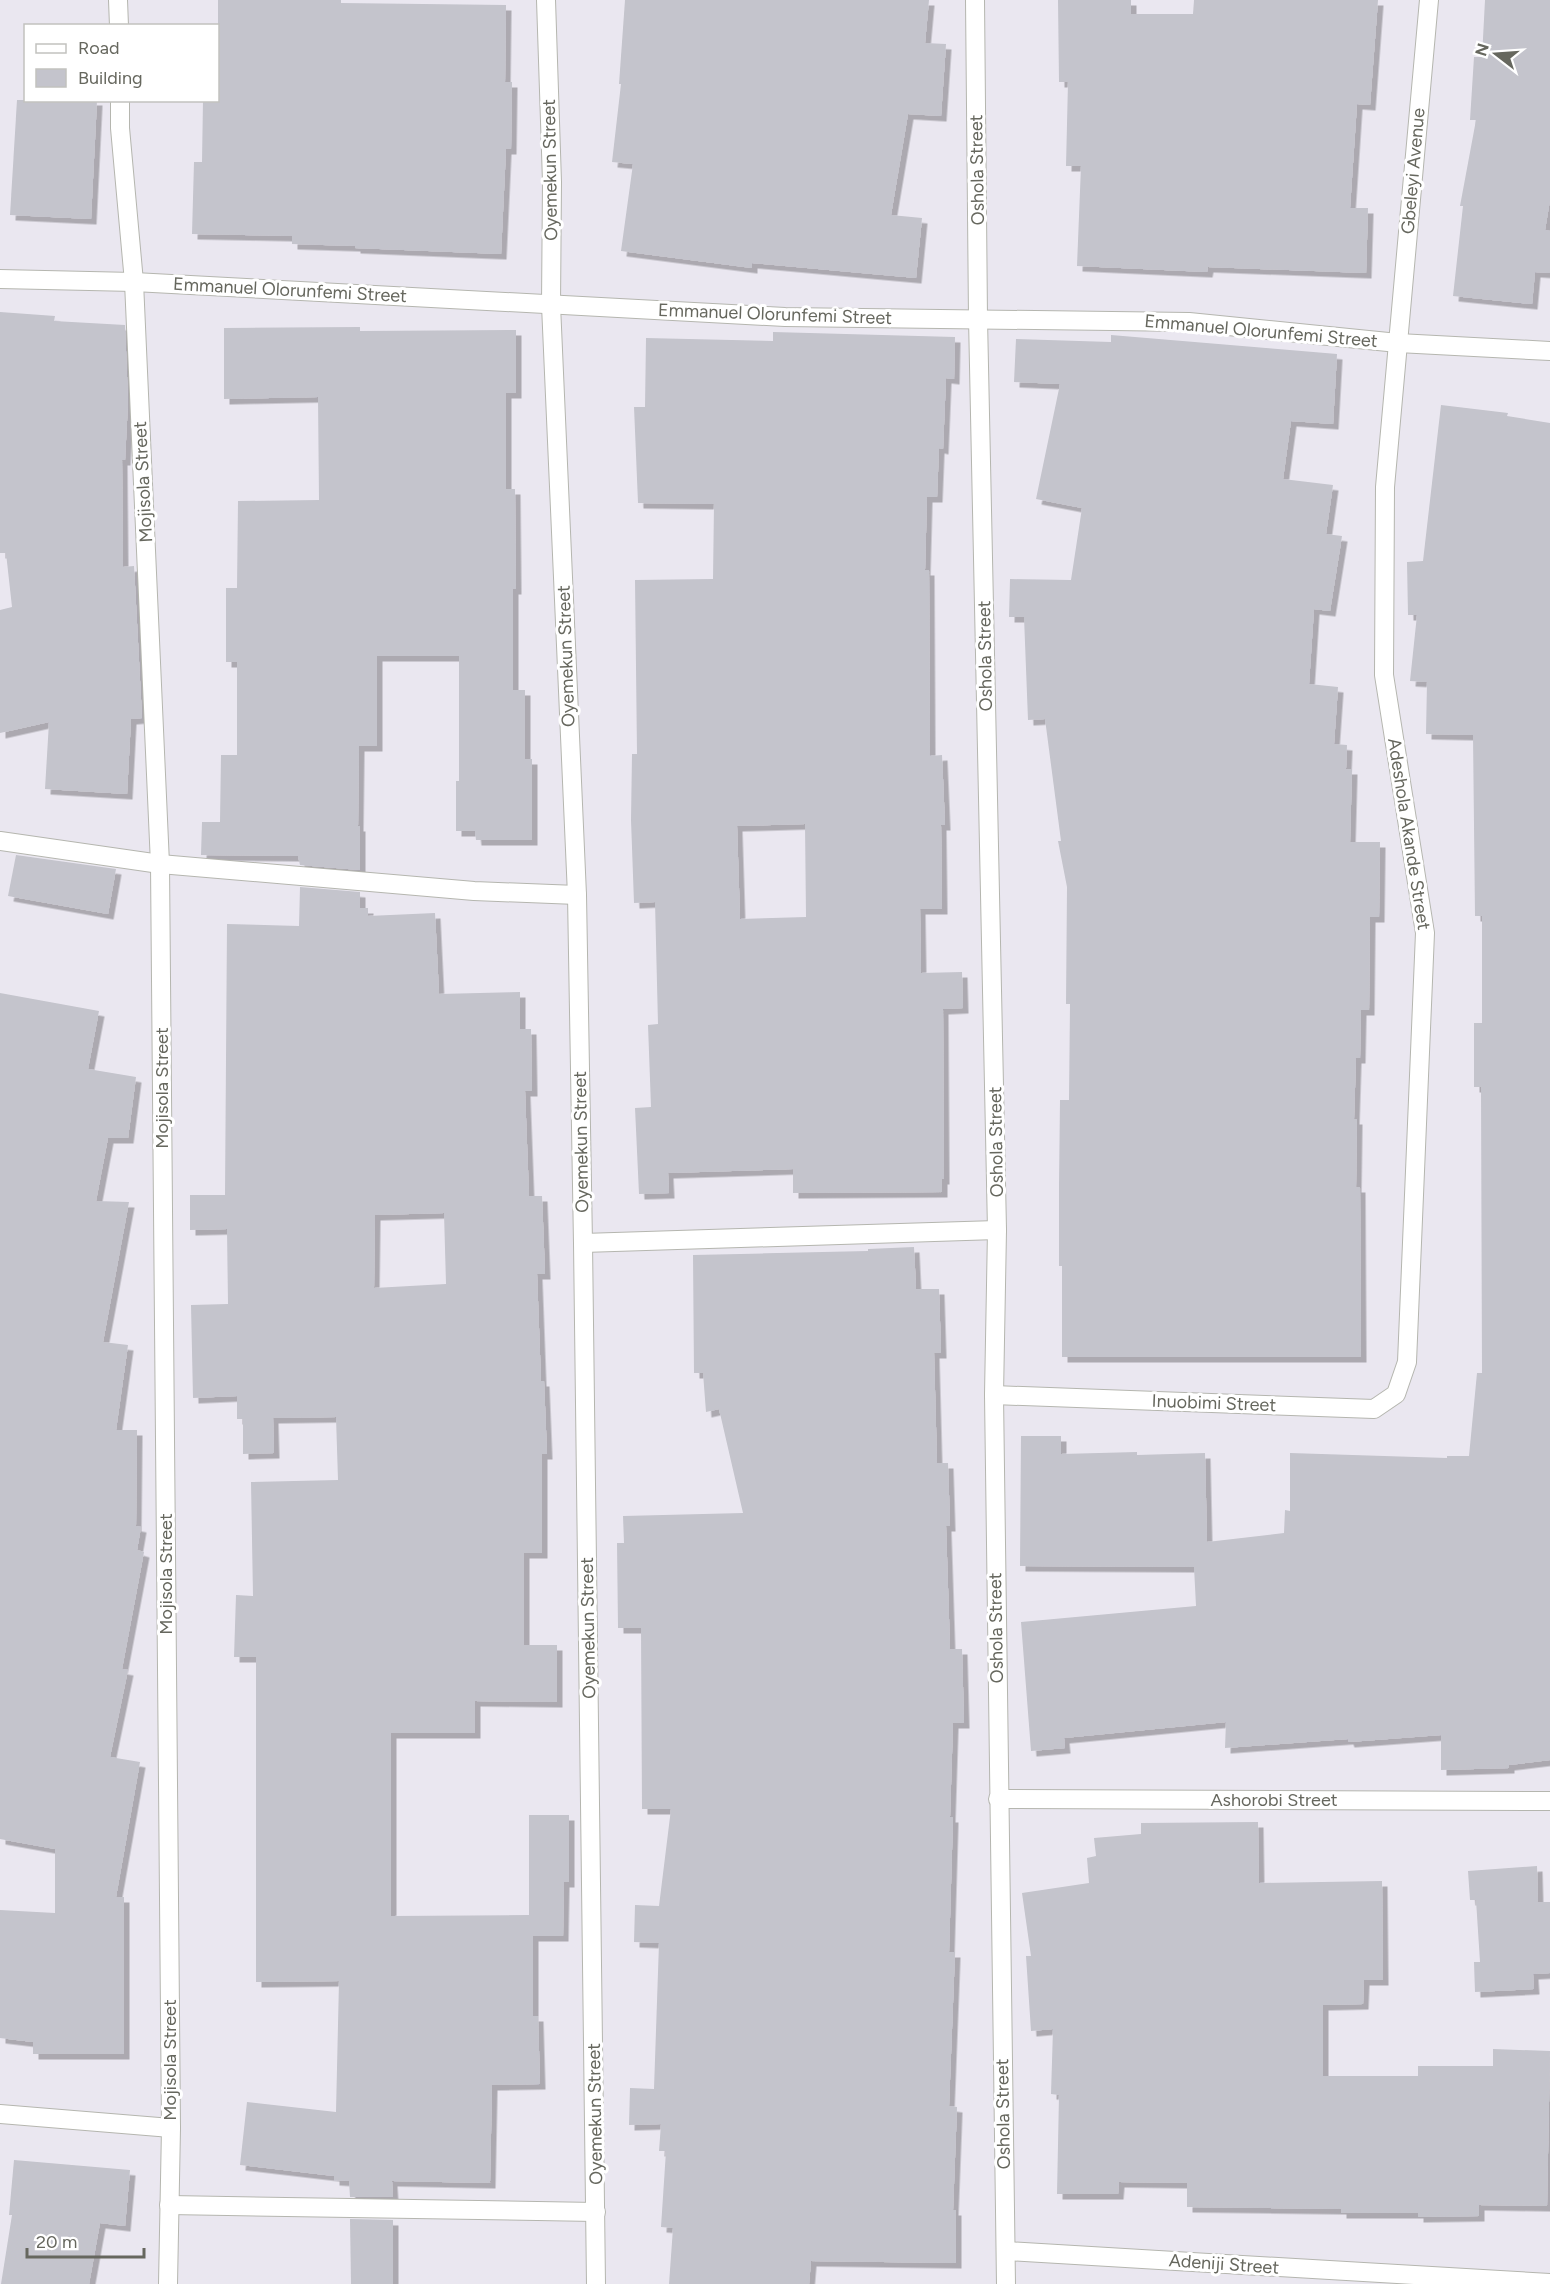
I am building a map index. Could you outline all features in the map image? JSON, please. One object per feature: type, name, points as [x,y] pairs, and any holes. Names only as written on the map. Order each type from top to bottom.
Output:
[{"type":"street","points":[[118,0],[119,24]]},
{"type":"street","name":"Oyemekun Street","points":[[546,0],[552,182],[551,305],[577,895],[596,2284]]},
{"type":"street","name":"Oshola Street","points":[[975,0],[978,318],[997,1230],[994,1395],[1006,2284]]},
{"type":"street","name":"Gbeleyi Avenue","points":[[1398,343],[1429,0]]},
{"type":"street","name":"Mojisola Street","points":[[120,102],[120,128],[134,282],[160,864],[171,2128],[168,2284]]},
{"type":"street","name":"Emmanuel Olorunfemi Street","points":[[0,279],[134,282],[785,317],[1189,322],[1398,343],[1550,351]]},
{"type":"street","name":"Adeshola Akande Street","points":[[1398,343],[1385,487],[1384,675],[1425,933],[1407,1362]]},
{"type":"street","points":[[0,841],[160,864],[474,891],[577,895]]},
{"type":"street","points":[[583,1243],[997,1230]]},
{"type":"street","name":"Inuobimi Street","points":[[994,1395],[1374,1409],[1396,1394],[1407,1362]]},
{"type":"street","name":"Ashorobi Street","points":[[998,1799],[1550,1801]]},
{"type":"street","points":[[0,2114],[171,2128]]},
{"type":"street","points":[[169,2205],[596,2212]]},
{"type":"street","name":"Adeniji Street","points":[[1006,2251],[1419,2280],[1550,2283]]},
{"type":"building","points":[[218,0],[341,0],[341,3],[506,5],[505,82],[512,82],[511,149],[506,149],[501,254],[292,244],[292,236],[192,234],[194,162],[202,162],[203,102],[219,102]]},
{"type":"building","points":[[625,0],[929,0],[925,43],[946,44],[941,116],[908,114],[891,215],[922,218],[916,278],[752,263],[752,268],[621,251],[633,164],[612,162],[621,84],[619,84]]},
{"type":"building","points":[[1058,0],[1131,0],[1131,14],[1193,14],[1194,0],[1378,0],[1370,105],[1357,104],[1350,208],[1368,208],[1366,273],[1208,267],[1207,272],[1077,266],[1081,166],[1066,166],[1068,82],[1059,82]]},
{"type":"building","points":[[1485,0],[1550,0],[1550,200],[1545,230],[1550,231],[1550,273],[1535,272],[1532,304],[1453,296],[1463,206],[1460,206],[1476,120],[1470,120],[1474,57],[1482,57]]},
{"type":"building","points":[[17,100],[24,100],[24,102],[97,102],[91,219],[10,215]]},
{"type":"building","points":[[0,312],[55,316],[54,321],[125,325],[128,402],[125,460],[122,460],[123,567],[134,566],[142,718],[131,719],[127,794],[45,789],[49,722],[0,733],[0,610],[12,607],[6,553],[0,553]]},
{"type":"building","points":[[360,327],[360,331],[516,330],[516,393],[506,393],[506,489],[515,489],[516,589],[513,589],[513,690],[525,690],[525,759],[532,759],[532,840],[476,840],[475,831],[456,831],[456,781],[459,781],[459,656],[377,656],[377,746],[359,746],[360,870],[300,865],[298,856],[201,855],[202,822],[220,822],[221,755],[237,755],[237,662],[226,662],[226,588],[237,588],[238,501],[319,500],[318,397],[224,399],[224,328]]},
{"type":"building","points":[[773,332],[955,337],[954,379],[946,378],[943,449],[939,448],[937,497],[927,497],[925,570],[929,570],[930,756],[942,755],[945,825],[941,825],[942,909],[920,909],[921,973],[962,972],[963,1008],[943,1009],[944,1179],[942,1179],[942,1192],[793,1193],[793,1169],[668,1173],[669,1193],[639,1194],[635,1108],[651,1107],[648,1025],[658,1024],[655,902],[634,903],[631,820],[632,754],[637,754],[635,580],[713,579],[714,504],[638,503],[634,407],[645,407],[646,338],[773,341]],"holes":[[[805,824],[806,917],[740,919],[737,826]]]},
{"type":"building","points":[[1111,335],[1337,354],[1333,424],[1291,421],[1283,479],[1333,485],[1326,534],[1342,536],[1330,611],[1314,609],[1309,684],[1338,687],[1334,744],[1347,745],[1346,769],[1352,769],[1350,842],[1380,842],[1379,917],[1370,917],[1369,1010],[1361,1010],[1360,1058],[1356,1058],[1354,1119],[1357,1119],[1356,1187],[1360,1187],[1361,1357],[1062,1357],[1059,1185],[1060,1100],[1069,1100],[1070,1004],[1066,1004],[1067,887],[1058,841],[1061,841],[1045,719],[1028,720],[1024,617],[1009,617],[1010,579],[1071,580],[1082,508],[1036,499],[1060,384],[1014,382],[1016,339],[1111,342]]},
{"type":"building","points":[[1441,405],[1508,413],[1507,416],[1550,423],[1550,1760],[1509,1765],[1509,1768],[1441,1770],[1441,1735],[1225,1748],[1226,1722],[1064,1738],[1065,1748],[1031,1751],[1021,1622],[1196,1606],[1194,1567],[1020,1566],[1021,1436],[1061,1436],[1061,1454],[1205,1453],[1207,1542],[1284,1533],[1285,1510],[1290,1511],[1290,1453],[1447,1458],[1447,1456],[1469,1456],[1477,1373],[1482,1373],[1481,1087],[1474,1087],[1474,1023],[1482,1023],[1482,916],[1475,916],[1473,735],[1426,734],[1427,682],[1410,681],[1417,615],[1408,615],[1407,562],[1423,561]]},
{"type":"building","points":[[16,855],[116,869],[108,914],[8,896]]},
{"type":"building","points":[[300,887],[360,892],[360,908],[368,908],[368,916],[435,913],[439,994],[520,992],[520,1029],[531,1029],[532,1091],[525,1091],[529,1196],[542,1196],[545,1274],[537,1274],[541,1381],[544,1381],[547,1454],[542,1454],[542,1553],[524,1553],[524,1645],[557,1645],[557,1702],[475,1701],[475,1733],[391,1733],[391,1916],[529,1915],[529,1815],[569,1815],[569,1882],[564,1882],[563,1936],[533,1936],[533,2016],[538,2016],[540,2084],[492,2085],[490,2183],[392,2181],[393,2197],[350,2197],[349,2181],[334,2180],[334,2176],[240,2165],[247,2102],[336,2112],[339,1981],[256,1982],[256,1657],[234,1657],[236,1595],[253,1596],[251,1482],[338,1480],[336,1417],[273,1418],[274,1453],[243,1454],[243,1419],[237,1419],[237,1396],[193,1398],[191,1305],[228,1304],[227,1229],[190,1230],[190,1195],[225,1195],[227,924],[299,926]],"holes":[[[444,1213],[446,1284],[374,1288],[375,1215]]]},
{"type":"building","points":[[0,993],[99,1011],[88,1069],[136,1077],[128,1138],[108,1138],[96,1201],[129,1202],[103,1342],[128,1345],[116,1430],[137,1430],[136,1526],[141,1527],[137,1550],[144,1552],[122,1669],[128,1670],[110,1757],[140,1762],[116,1897],[124,1897],[124,2054],[33,2054],[33,2042],[0,2038],[0,1910],[55,1913],[55,1849],[0,1839]]},
{"type":"building","points":[[914,1247],[916,1289],[939,1289],[941,1353],[934,1353],[937,1463],[948,1463],[950,1526],[946,1526],[950,1649],[962,1649],[964,1723],[953,1723],[950,1817],[953,1817],[949,1952],[955,1952],[949,2106],[957,2107],[953,2210],[956,2210],[956,2263],[811,2261],[809,2284],[669,2284],[673,2228],[661,2227],[666,2151],[659,2151],[661,2124],[629,2125],[630,2088],[654,2089],[659,1943],[634,1942],[635,1905],[659,1906],[671,1809],[642,1809],[641,1628],[618,1628],[617,1543],[624,1543],[623,1516],[743,1513],[719,1409],[706,1412],[703,1373],[694,1373],[693,1255],[868,1251],[868,1249]]},
{"type":"building","points":[[1258,1822],[1259,1883],[1382,1881],[1383,1980],[1364,1980],[1363,2004],[1323,2005],[1323,2076],[1418,2076],[1418,2066],[1493,2066],[1493,2049],[1550,2051],[1547,2206],[1479,2205],[1479,2216],[1418,2217],[1418,2213],[1341,2213],[1341,2209],[1187,2207],[1187,2183],[1119,2182],[1118,2194],[1057,2194],[1059,2095],[1051,2094],[1053,2029],[1031,2031],[1026,1956],[1031,1956],[1022,1893],[1089,1883],[1087,1858],[1096,1856],[1094,1838],[1141,1834],[1141,1823]]},
{"type":"building","points":[[1537,1866],[1538,1902],[1550,1902],[1550,1973],[1533,1974],[1534,1989],[1475,1992],[1474,1962],[1480,1962],[1476,1900],[1470,1900],[1468,1871]]},
{"type":"building","points":[[14,2160],[130,2170],[125,2226],[100,2223],[89,2284],[1,2284],[12,2215],[9,2215]]},
{"type":"building","points":[[350,2219],[393,2220],[393,2284],[351,2284]]}]
